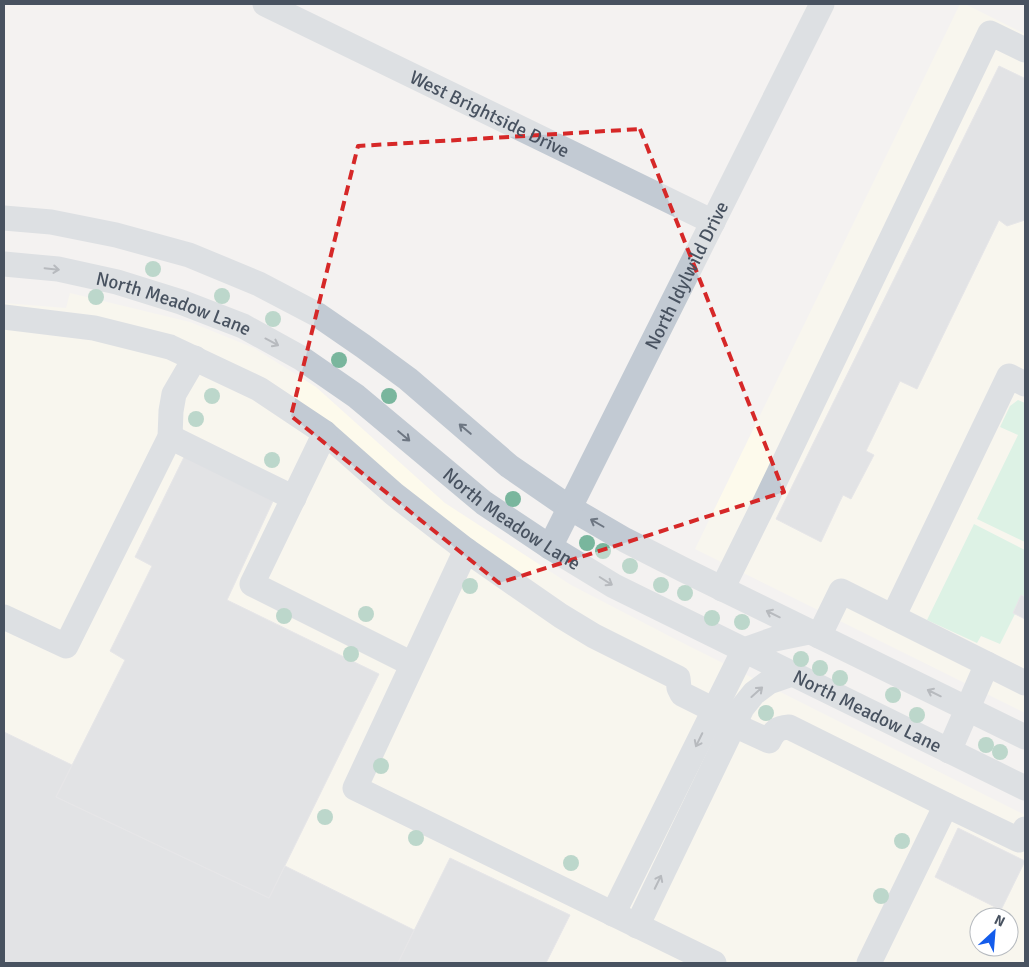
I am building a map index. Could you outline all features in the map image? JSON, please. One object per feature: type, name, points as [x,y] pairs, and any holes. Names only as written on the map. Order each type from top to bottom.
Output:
[{"type":"street","name":"West Brightside Drive","points":[[265,4],[714,222]]},
{"type":"street","name":"North Idylwild Drive","points":[[550,547],[822,4]]},
{"type":"street","points":[[722,589],[990,33],[1025,50]]},
{"type":"street","name":"North Meadow Lane","points":[[4,218],[51,222],[116,235],[189,255],[259,284],[318,315],[408,379],[509,466],[570,508],[625,540],[722,589],[1025,737]]},
{"type":"street","name":"North Meadow Lane","points":[[4,264],[58,269],[117,282],[181,302],[243,326],[301,358],[356,396],[484,503],[550,547],[614,586],[1025,788]]},
{"type":"street","points":[[4,317],[94,328],[170,347],[259,389],[325,432],[394,494],[466,550],[561,616],[594,636],[678,678],[682,694],[714,710]]},
{"type":"street","points":[[4,616],[66,646],[170,437],[174,394],[194,358]]},
{"type":"street","points":[[893,617],[1009,376],[1025,384]]},
{"type":"street","points":[[325,432],[252,584],[412,664]]},
{"type":"street","points":[[170,437],[294,498]]},
{"type":"street","points":[[466,550],[355,788],[714,963]]},
{"type":"street","points":[[613,914],[744,650],[775,639],[814,634],[841,591],[987,664],[1025,680]]},
{"type":"street","points":[[949,751],[987,664]]},
{"type":"street","points":[[637,926],[742,708],[754,693],[769,682],[792,674]]},
{"type":"street","points":[[734,725],[769,741],[774,732],[781,728],[789,727],[1019,840],[1025,829]]},
{"type":"street","points":[[869,963],[946,805]]},
{"type":"highlighted area","points":[[640,129],[784,492],[499,583],[291,416],[358,146]]},
{"type":"shaded area","points":[[960,4],[965,4],[1025,34],[1025,713],[695,549]]},
{"type":"shaded area","points":[[70,293],[190,322],[254,348],[316,387],[445,503],[571,585],[1025,815],[1025,963],[4,963],[4,303],[66,308]]},
{"type":"green space","points":[[1018,400],[1025,403],[1025,542],[977,519],[1018,435],[1000,427],[1010,406]]},
{"type":"green space","points":[[974,524],[1025,550],[1025,594],[1024,596],[1021,595],[1013,613],[1015,614],[1000,644],[981,636],[977,643],[927,620]]},
{"type":"building","points":[[999,66],[1024,78],[1025,76],[1025,220],[1007,226],[999,220],[917,389],[900,381],[866,451],[874,455],[851,499],[843,495],[821,542],[776,519]]},
{"type":"building","points":[[185,455],[274,499],[227,600],[379,674],[269,898],[56,797],[125,660],[110,651],[152,566],[135,557]]},
{"type":"building","points":[[1021,595],[1025,597],[1025,619],[1013,613]]},
{"type":"building","points":[[4,732],[72,765],[56,797],[269,898],[285,866],[414,930],[398,963],[4,963]]},
{"type":"building","points":[[958,828],[1025,861],[1002,907],[995,907],[935,877]]},
{"type":"building","points":[[450,858],[570,915],[546,963],[398,963]]}]
